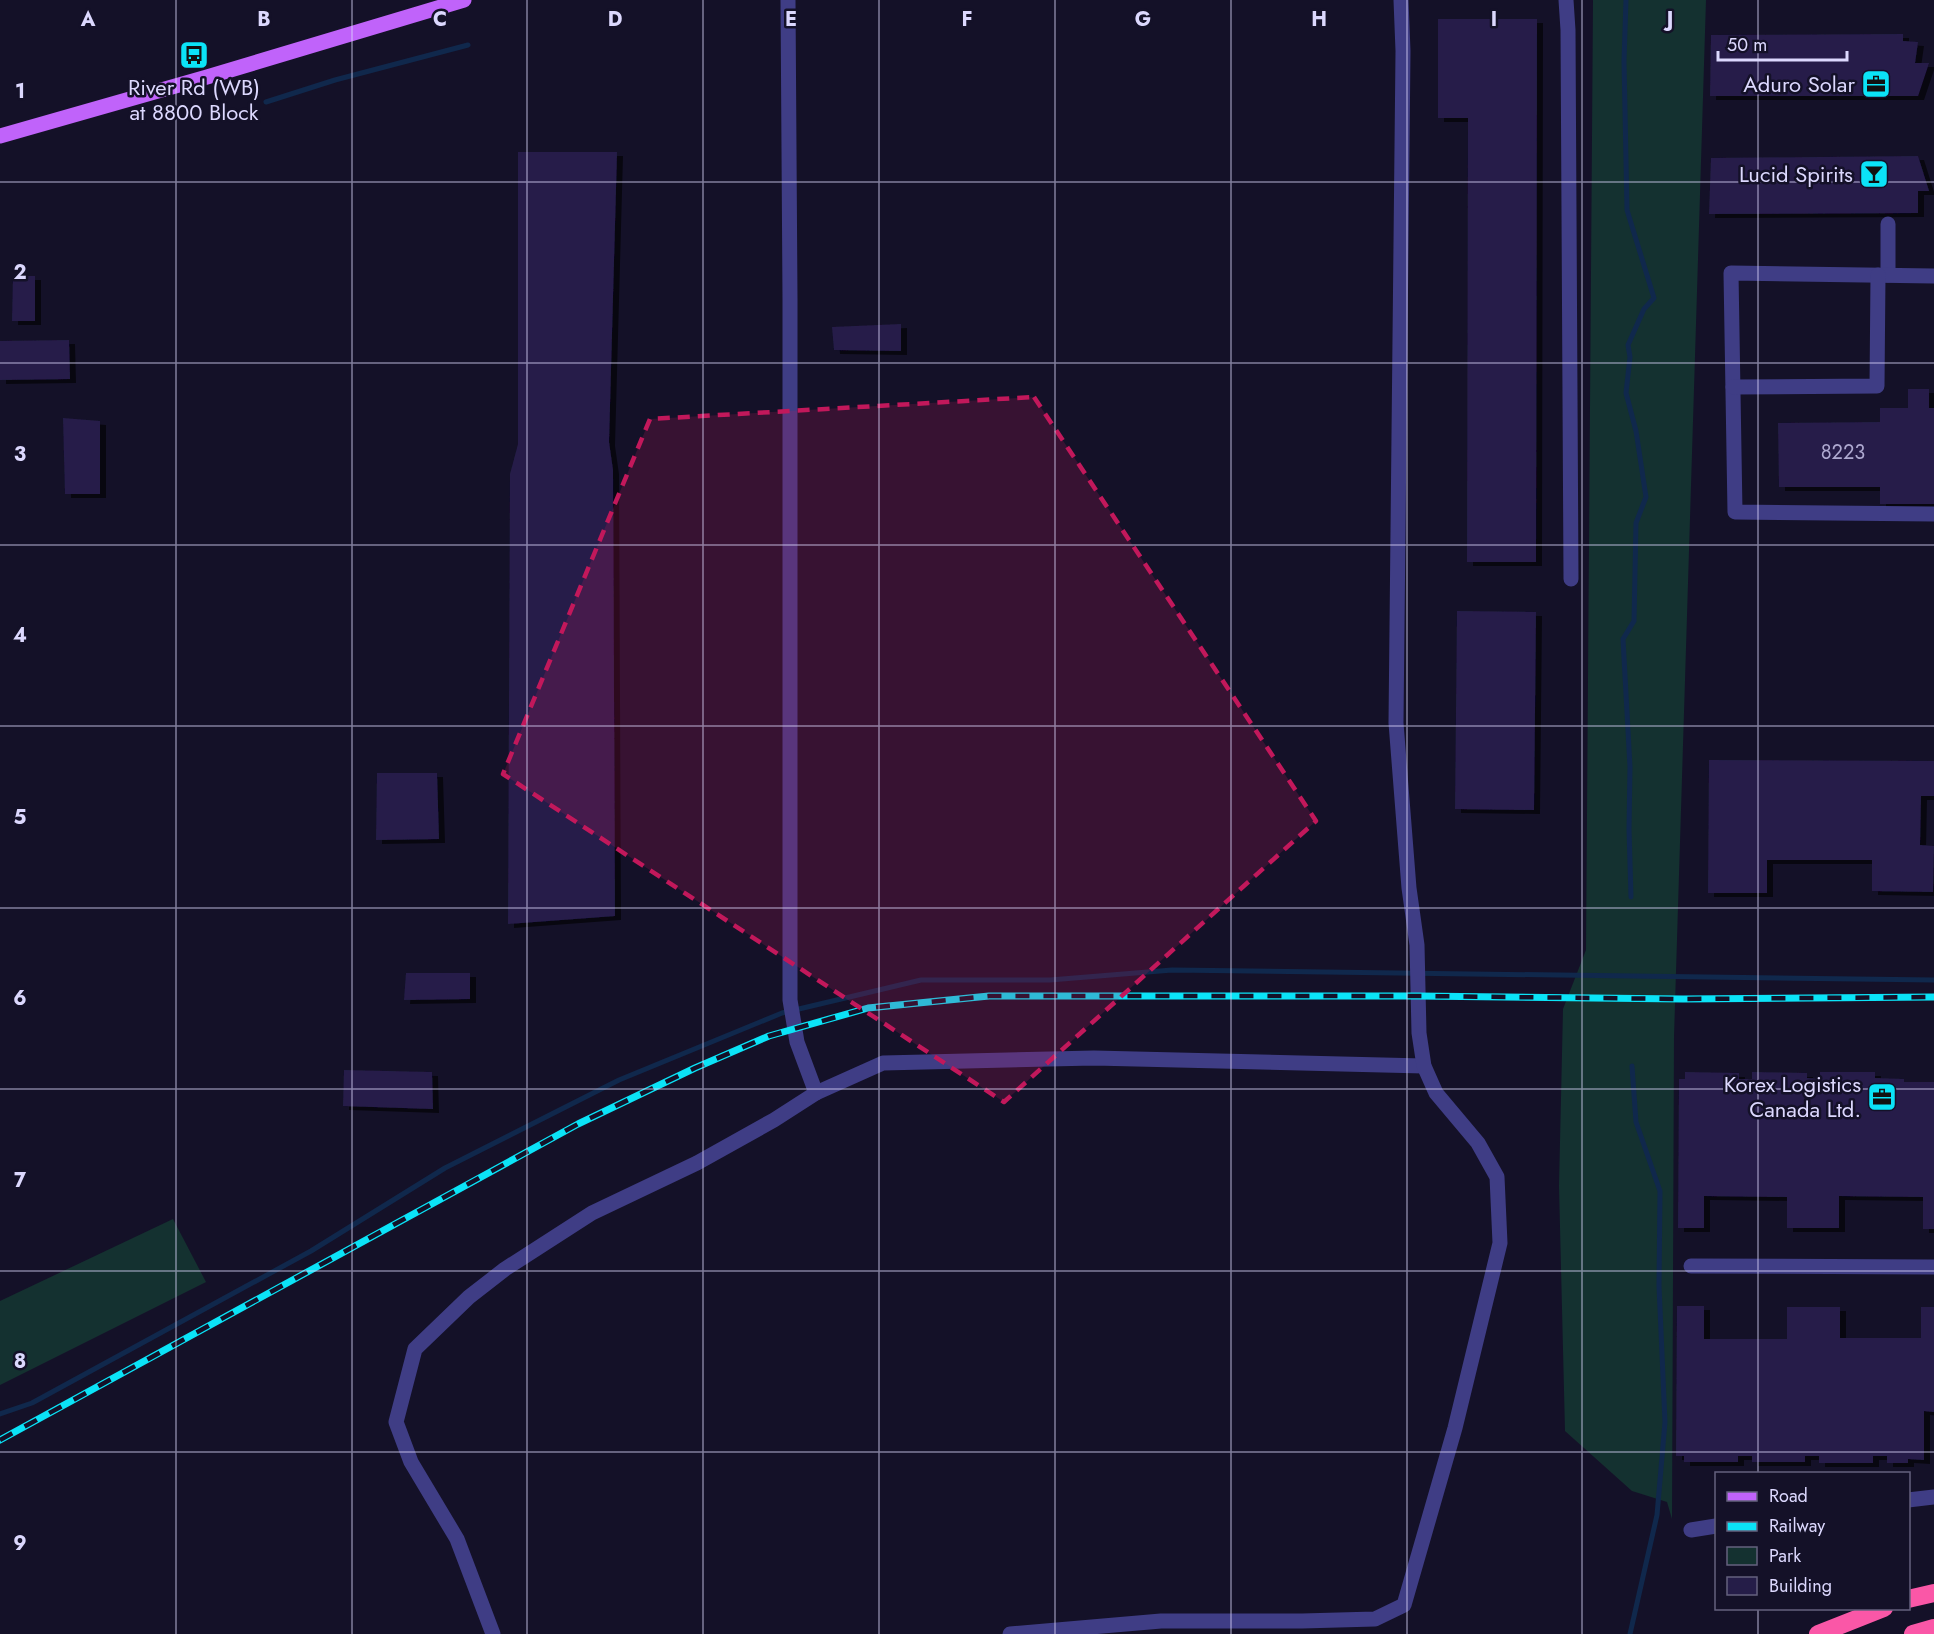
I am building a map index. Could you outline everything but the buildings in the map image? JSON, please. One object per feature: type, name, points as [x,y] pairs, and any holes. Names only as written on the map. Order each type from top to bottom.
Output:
[{"type":"highway","points":[[1910,1599],[1934,1593]]},
{"type":"highway","points":[[1818,1634],[1879,1610]]},
{"type":"highway","points":[[1913,1634],[1934,1628]]},
{"type":"main road","points":[[0,136],[464,0]]},
{"type":"lane","points":[[788,0],[789,1000],[797,1042],[816,1093]]},
{"type":"lane","points":[[1010,1634],[1161,1621],[1302,1622],[1375,1619],[1404,1605],[1455,1428],[1500,1243],[1497,1177],[1478,1143],[1436,1093],[1424,1066],[1419,1033],[1417,945],[1409,888],[1396,723],[1403,63],[1401,0]]},
{"type":"lane","points":[[1566,0],[1569,42],[1570,579]]},
{"type":"lane","points":[[1733,387],[1877,386],[1888,224]]},
{"type":"lane","points":[[1934,276],[1731,273],[1735,512],[1934,514]]},
{"type":"lane","points":[[493,1634],[457,1539],[411,1462],[396,1422],[415,1349],[470,1296],[505,1269],[582,1219],[697,1163],[774,1120],[816,1093],[883,1063],[1094,1058],[1424,1066]]},
{"type":"lane","points":[[1691,1266],[1934,1267]]},
{"type":"lane","points":[[1910,1500],[1934,1497]]},
{"type":"lane","points":[[1691,1530],[1715,1526]]},
{"type":"highlighted area","points":[[1034,397],[1316,821],[1004,1102],[503,774],[650,419]]},
{"type":"green space","points":[[1593,0],[1706,0],[1674,1037],[1672,1519],[1667,1502],[1632,1491],[1565,1431],[1559,1186],[1563,1009],[1586,950]]},
{"type":"green space","points":[[173,1219],[206,1282],[0,1385],[0,1301]]},
{"type":"waterway","points":[[1626,0],[1624,61],[1627,210],[1654,298],[1644,309],[1628,345],[1630,357],[1626,393],[1636,431],[1646,497],[1636,523],[1634,621],[1623,639],[1630,767],[1631,897]]},
{"type":"waterway","points":[[266,102],[335,80],[468,45]]},
{"type":"waterway","points":[[0,1414],[32,1403],[311,1251],[445,1168],[619,1080],[782,1013],[921,980],[1050,980],[1172,970],[1934,980]]},
{"type":"waterway","points":[[1630,1634],[1657,1515],[1665,1422],[1659,1286],[1660,1191],[1636,1122],[1632,1066]]},
{"type":"railway","points":[[0,1440],[578,1124],[695,1068],[769,1036],[868,1008],[989,996],[1418,996],[1683,999],[1934,997]]},
{"type":"place","name":"River Rd (WB) at 8800 Block","points":[[194,55]]},
{"type":"place","name":"Aduro Solar","points":[[1876,84]]},
{"type":"place","name":"Lucid Spirits","points":[[1874,174]]},
{"type":"place","name":"Korex Logistics Canada Ltd.","points":[[1882,1097]]}]
